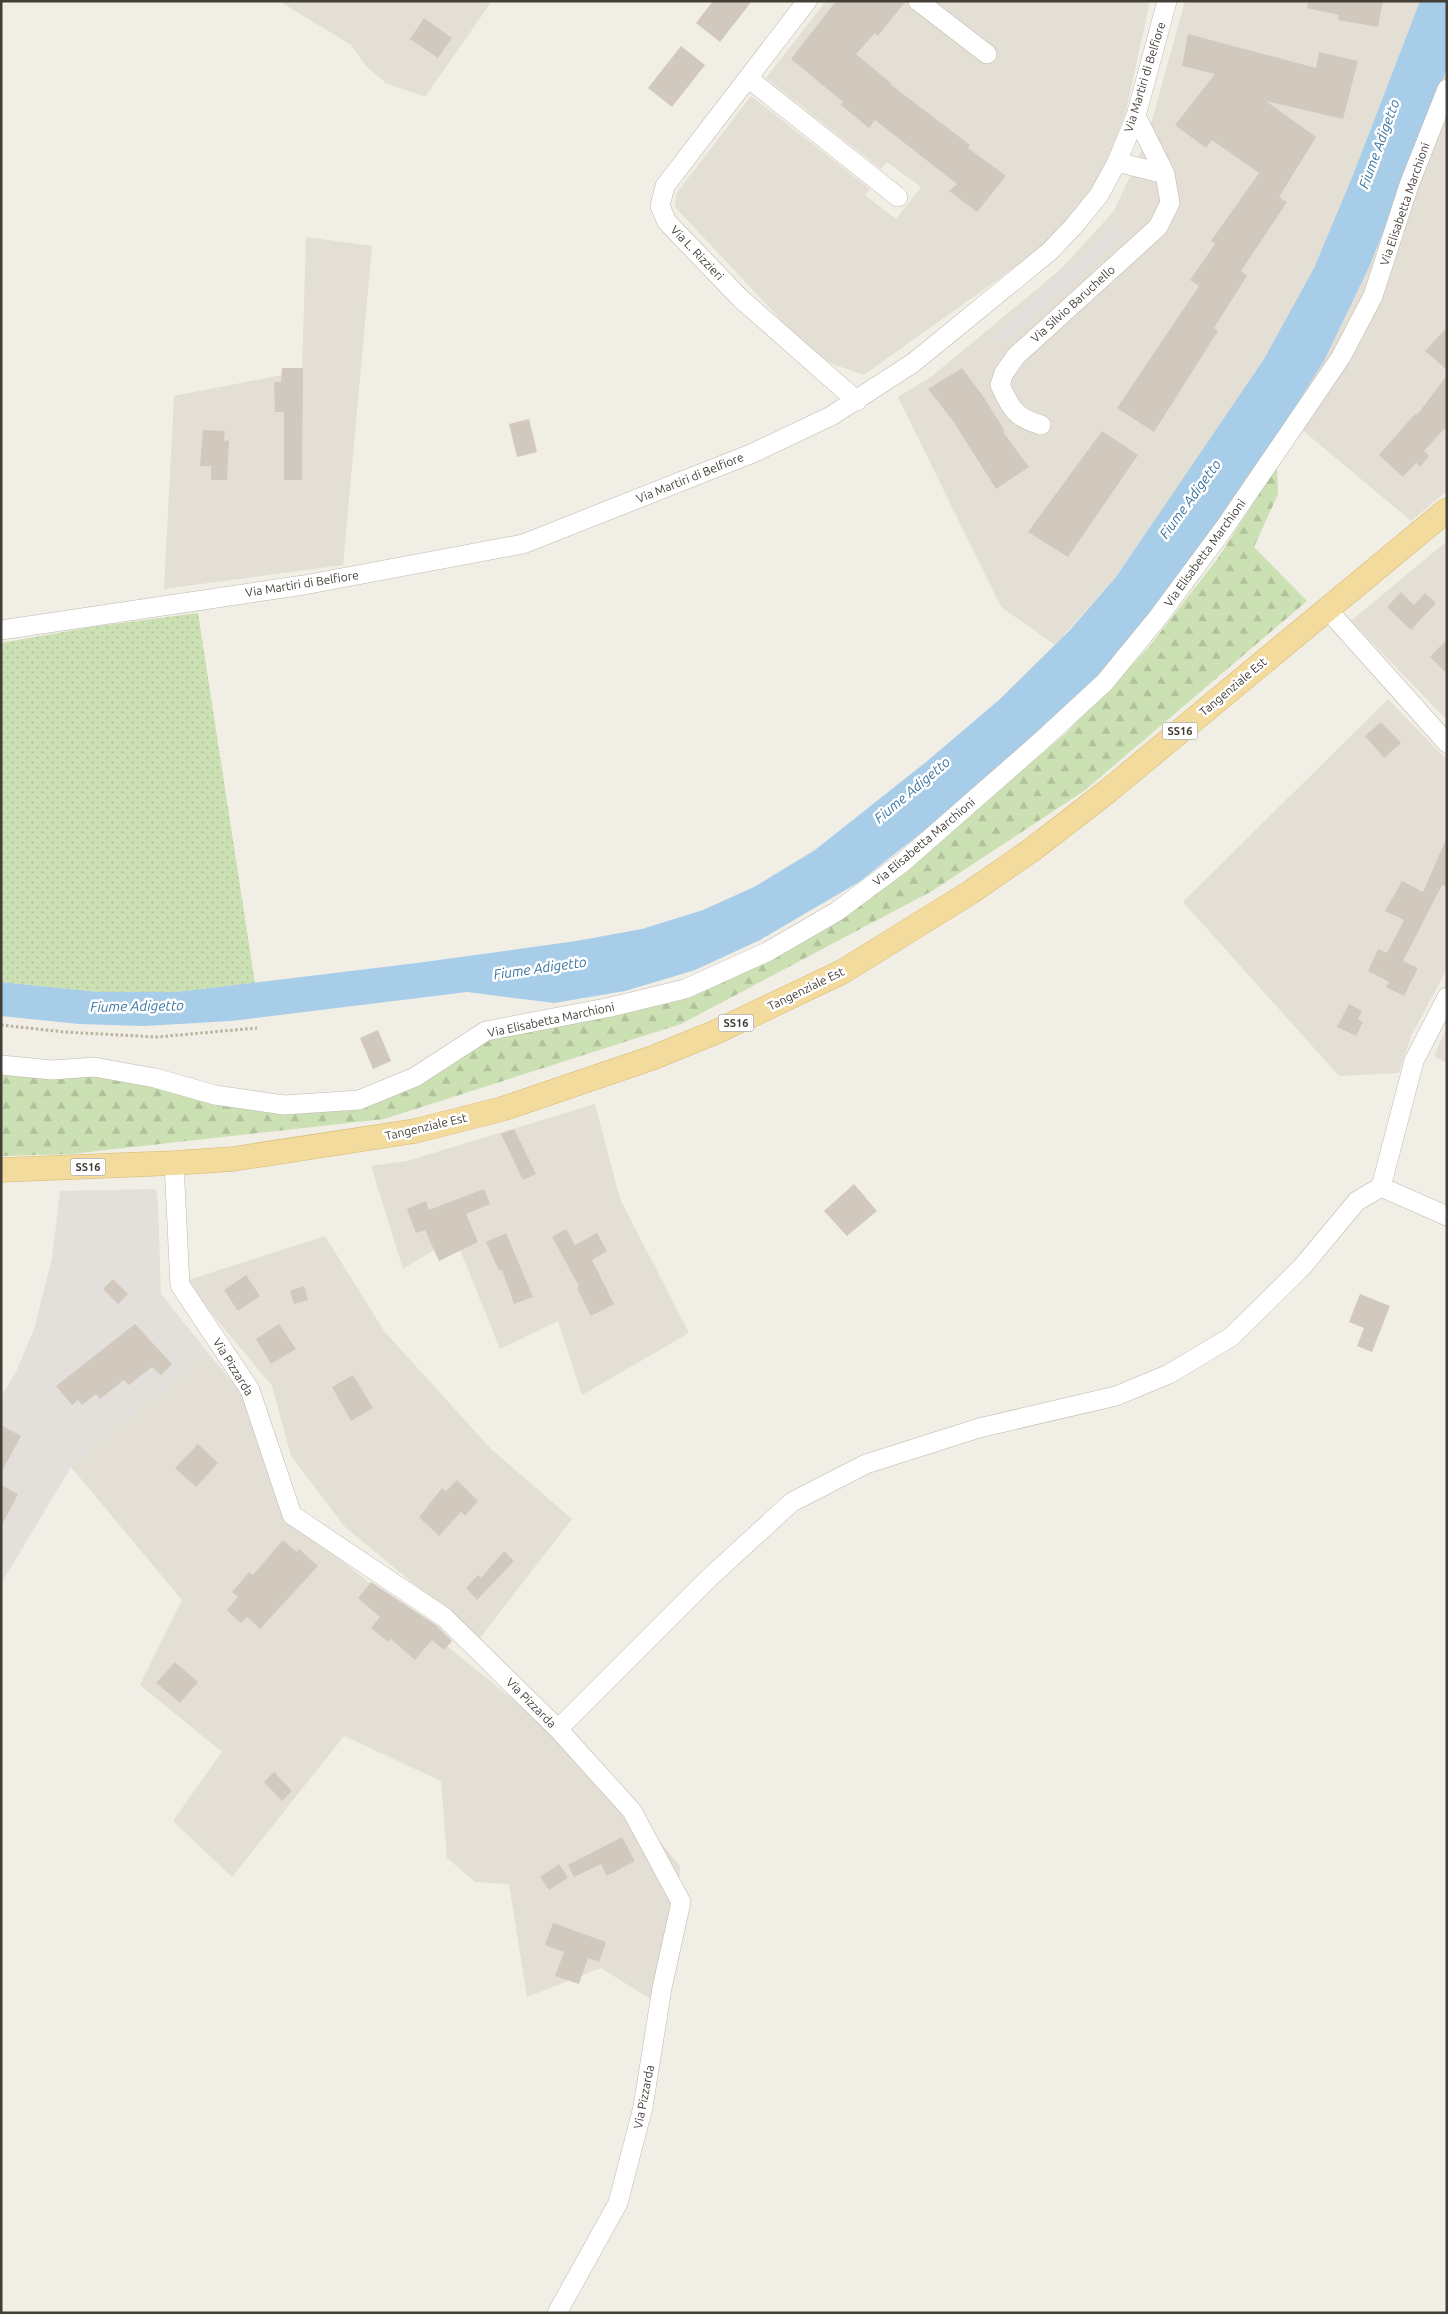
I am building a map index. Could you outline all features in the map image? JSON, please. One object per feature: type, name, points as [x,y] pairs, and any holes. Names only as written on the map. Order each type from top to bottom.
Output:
[{"type":"main road","name":"Tangenziale Est","points":[[1,1170],[233,1159],[415,1131],[502,1109],[652,1058],[778,1003],[842,972],[902,936],[1033,849],[1108,790],[1447,510]]},
{"type":"street","name":"Via L. Rizzieri","points":[[807,1],[665,186],[660,206],[667,222],[740,298],[857,401]]},
{"type":"street","points":[[918,1],[987,54]]},
{"type":"street","name":"Via Martiri di Belfiore","points":[[1,630],[304,585],[523,544],[753,452],[808,427],[857,401],[913,363],[1049,252],[1073,227],[1098,195],[1117,162],[1136,116],[1167,1]]},
{"type":"street","points":[[748,78],[898,197]]},
{"type":"street","name":"Via Elisabetta Marchioni","points":[[1,1066],[52,1070],[94,1067],[155,1078],[215,1095],[284,1104],[359,1100],[415,1077],[486,1031],[611,1007],[685,989],[767,952],[836,912],[902,863],[1040,742],[1105,682],[1159,616],[1225,527],[1341,357],[1373,296],[1409,185],[1447,89]]},
{"type":"street","name":"Via Silvio Baruchello","points":[[1041,425],[1026,421],[1010,408],[1000,385],[1004,373],[1016,356],[1158,227],[1170,203],[1165,174],[1136,116]]},
{"type":"street","points":[[1117,162],[1165,174]]},
{"type":"street","points":[[1327,609],[1447,743]]},
{"type":"street","points":[[558,1729],[708,1579],[792,1502],[866,1464],[978,1428],[1116,1396],[1169,1374],[1231,1337],[1302,1267],[1357,1201],[1381,1187],[1414,1061],[1447,997]]},
{"type":"street","name":"Via Pizzarda","points":[[174,1163],[180,1286],[250,1390],[292,1515],[444,1617],[558,1729],[632,1811],[680,1902],[662,1988],[644,2107],[618,2203],[557,2313]]},
{"type":"street","points":[[1381,1187],[1447,1216]]},
{"type":"path","points":[[1,1025],[64,1032],[157,1037],[257,1028]]},
{"type":"shaded area","points":[[279,1],[492,1],[425,97],[386,83],[366,66],[351,45]]},
{"type":"shaded area","points":[[826,1],[1150,1],[1126,111],[1111,151],[1090,196],[1042,248],[864,375],[814,355],[675,207],[676,194],[751,96],[870,189],[865,195],[896,219],[921,187],[887,162],[881,169],[766,78]]},
{"type":"shaded area","points":[[1185,1],[1420,1],[1353,175],[1314,268],[1264,359],[1116,577],[1055,645],[1001,607],[898,397],[932,376],[1061,269],[1113,212],[1137,162],[1152,120]]},
{"type":"shaded area","points":[[1447,69],[1447,491],[1411,521],[1288,418],[1324,361],[1370,265]]},
{"type":"shaded area","points":[[1115,226],[1123,235],[1003,343],[994,335]]},
{"type":"shaded area","points":[[306,237],[372,246],[343,565],[164,589],[174,396],[302,371]]},
{"type":"shaded area","points":[[1447,541],[1447,720],[1351,621]]},
{"type":"shaded area","points":[[1388,699],[1447,760],[1447,969],[1411,1036],[1399,1073],[1339,1076],[1183,902]]},
{"type":"shaded area","points":[[1447,1027],[1447,1063],[1434,1056]]},
{"type":"shaded area","points":[[595,1104],[620,1199],[689,1333],[582,1395],[558,1321],[500,1349],[455,1237],[403,1269],[371,1166],[407,1161]]},
{"type":"shaded area","points":[[156,1189],[161,1294],[209,1354],[74,1462],[1,1584],[1,1397],[16,1372],[34,1329],[52,1258],[60,1191]]},
{"type":"shaded area","points":[[325,1236],[384,1331],[491,1449],[572,1519],[480,1638],[345,1527],[291,1456],[272,1386],[188,1285],[188,1280]]},
{"type":"shaded area","points":[[209,1354],[248,1401],[267,1469],[325,1547],[558,1736],[574,1737],[680,1866],[675,1940],[658,2004],[601,1968],[527,1997],[509,1884],[475,1882],[447,1858],[441,1781],[344,1736],[232,1877],[173,1821],[222,1752],[140,1685],[182,1600],[71,1467],[74,1462]]},
{"type":"green space","points":[[1277,466],[1278,494],[1254,547],[1307,601],[1084,791],[932,891],[681,1024],[384,1119],[71,1154],[1,1156],[1,1069],[94,1070],[148,1080],[356,1105],[488,1037],[684,997],[910,864],[1065,734],[1148,648],[1218,558]]},
{"type":"green space","points":[[198,613],[255,983],[177,992],[99,992],[1,982],[1,643],[91,627]]},
{"type":"water","name":"Fiume Adigetto","points":[[1420,1],[1447,1],[1447,69],[1370,265],[1324,361],[1247,483],[1110,667],[996,774],[859,882],[760,940],[695,970],[625,991],[554,1003],[467,992],[231,1021],[144,1026],[79,1024],[1,1016],[1,982],[99,992],[177,992],[417,963],[576,941],[642,929],[703,910],[754,887],[815,850],[926,762],[999,700],[1069,631],[1116,577],[1264,359],[1314,268],[1353,175]]},
{"type":"building","points":[[713,1],[752,1],[720,42],[696,23]]},
{"type":"building","points":[[836,1],[906,1],[878,36],[875,33],[856,54],[890,84],[970,145],[968,148],[1006,176],[977,212],[949,191],[957,184],[875,120],[869,128],[841,105],[843,102],[791,59]]},
{"type":"building","points":[[1308,1],[1383,1],[1378,27],[1338,20],[1339,15],[1307,8]]},
{"type":"building","points":[[424,18],[452,38],[438,58],[410,39]]},
{"type":"building","points":[[1188,34],[1316,68],[1319,52],[1358,61],[1343,119],[1266,101],[1316,137],[1279,197],[1287,202],[1241,271],[1247,276],[1214,328],[1218,331],[1154,432],[1117,408],[1199,286],[1190,280],[1215,244],[1211,241],[1259,173],[1212,140],[1206,148],[1175,125],[1215,74],[1182,66]]},
{"type":"building","points":[[681,46],[705,65],[672,107],[648,88]]},
{"type":"building","points":[[1447,327],[1447,370],[1425,351]]},
{"type":"building","points":[[282,368],[303,368],[302,480],[284,480],[284,412],[275,412],[274,382],[281,382]]},
{"type":"building","points":[[962,368],[983,396],[1005,431],[1003,432],[1029,467],[996,489],[953,421],[928,389]]},
{"type":"building","points":[[1447,375],[1447,426],[1424,451],[1429,456],[1420,467],[1416,463],[1403,477],[1379,455],[1415,414],[1417,415]]},
{"type":"building","points":[[529,419],[537,452],[517,457],[509,424]]},
{"type":"building","points":[[203,430],[225,431],[224,441],[229,440],[227,480],[211,480],[211,466],[200,466]]},
{"type":"building","points":[[1102,431],[1138,455],[1068,557],[1028,532]]},
{"type":"building","points":[[1401,592],[1414,605],[1425,593],[1436,603],[1411,630],[1387,607]]},
{"type":"building","points":[[1447,639],[1447,674],[1430,657]]},
{"type":"building","points":[[1381,722],[1401,743],[1384,758],[1365,736]]},
{"type":"building","points":[[1447,837],[1447,887],[1442,885],[1403,961],[1418,968],[1404,996],[1386,987],[1389,982],[1368,971],[1378,949],[1387,953],[1404,920],[1385,911],[1402,881],[1423,892]]},
{"type":"building","points":[[1349,1004],[1362,1011],[1358,1019],[1363,1022],[1356,1036],[1337,1027]]},
{"type":"building","points":[[378,1030],[391,1061],[373,1069],[360,1038]]},
{"type":"building","points":[[514,1129],[536,1174],[523,1180],[501,1134]]},
{"type":"building","points":[[854,1184],[877,1211],[847,1236],[824,1211]]},
{"type":"building","points":[[484,1189],[490,1204],[466,1214],[478,1242],[439,1261],[425,1230],[416,1233],[407,1209],[426,1201],[429,1210]]},
{"type":"building","points":[[566,1229],[575,1245],[597,1233],[607,1251],[592,1260],[614,1304],[591,1316],[577,1288],[579,1286],[552,1237]]},
{"type":"building","points":[[506,1233],[533,1297],[514,1304],[502,1270],[499,1271],[486,1242]]},
{"type":"building","points":[[246,1275],[260,1296],[238,1311],[224,1290]]},
{"type":"building","points":[[113,1279],[128,1294],[118,1304],[103,1289]]},
{"type":"building","points":[[304,1286],[308,1300],[294,1304],[290,1291]]},
{"type":"building","points":[[1360,1294],[1390,1306],[1372,1352],[1357,1346],[1364,1328],[1349,1322]]},
{"type":"building","points":[[135,1324],[172,1364],[161,1375],[152,1367],[129,1385],[124,1380],[100,1399],[96,1394],[82,1405],[78,1400],[72,1405],[56,1386]]},
{"type":"building","points":[[279,1324],[296,1349],[271,1364],[256,1339]]},
{"type":"building","points":[[353,1375],[373,1408],[351,1421],[332,1387]]},
{"type":"building","points":[[1,1425],[21,1436],[1,1473]]},
{"type":"building","points":[[198,1444],[218,1463],[196,1487],[175,1468]]},
{"type":"building","points":[[457,1480],[478,1501],[465,1516],[461,1512],[439,1536],[419,1517],[442,1488],[446,1491]]},
{"type":"building","points":[[1,1485],[18,1494],[1,1527]]},
{"type":"building","points":[[283,1540],[297,1552],[299,1549],[318,1566],[260,1629],[247,1617],[241,1623],[227,1610],[238,1597],[232,1592],[249,1572],[253,1575]]},
{"type":"building","points":[[504,1551],[514,1561],[477,1600],[466,1588],[478,1575],[481,1578]]},
{"type":"building","points":[[371,1582],[436,1625],[452,1641],[444,1650],[432,1640],[415,1660],[391,1639],[388,1642],[371,1628],[380,1617],[358,1598]]},
{"type":"building","points":[[175,1662],[198,1682],[180,1703],[156,1683]]},
{"type":"building","points":[[274,1772],[292,1791],[282,1801],[264,1782]]},
{"type":"building","points":[[622,1837],[635,1861],[607,1876],[601,1864],[574,1877],[568,1865]]},
{"type":"building","points":[[559,1864],[568,1878],[549,1890],[540,1877]]},
{"type":"building","points":[[553,1923],[606,1942],[599,1962],[588,1958],[579,1984],[555,1976],[564,1952],[545,1945]]}]
